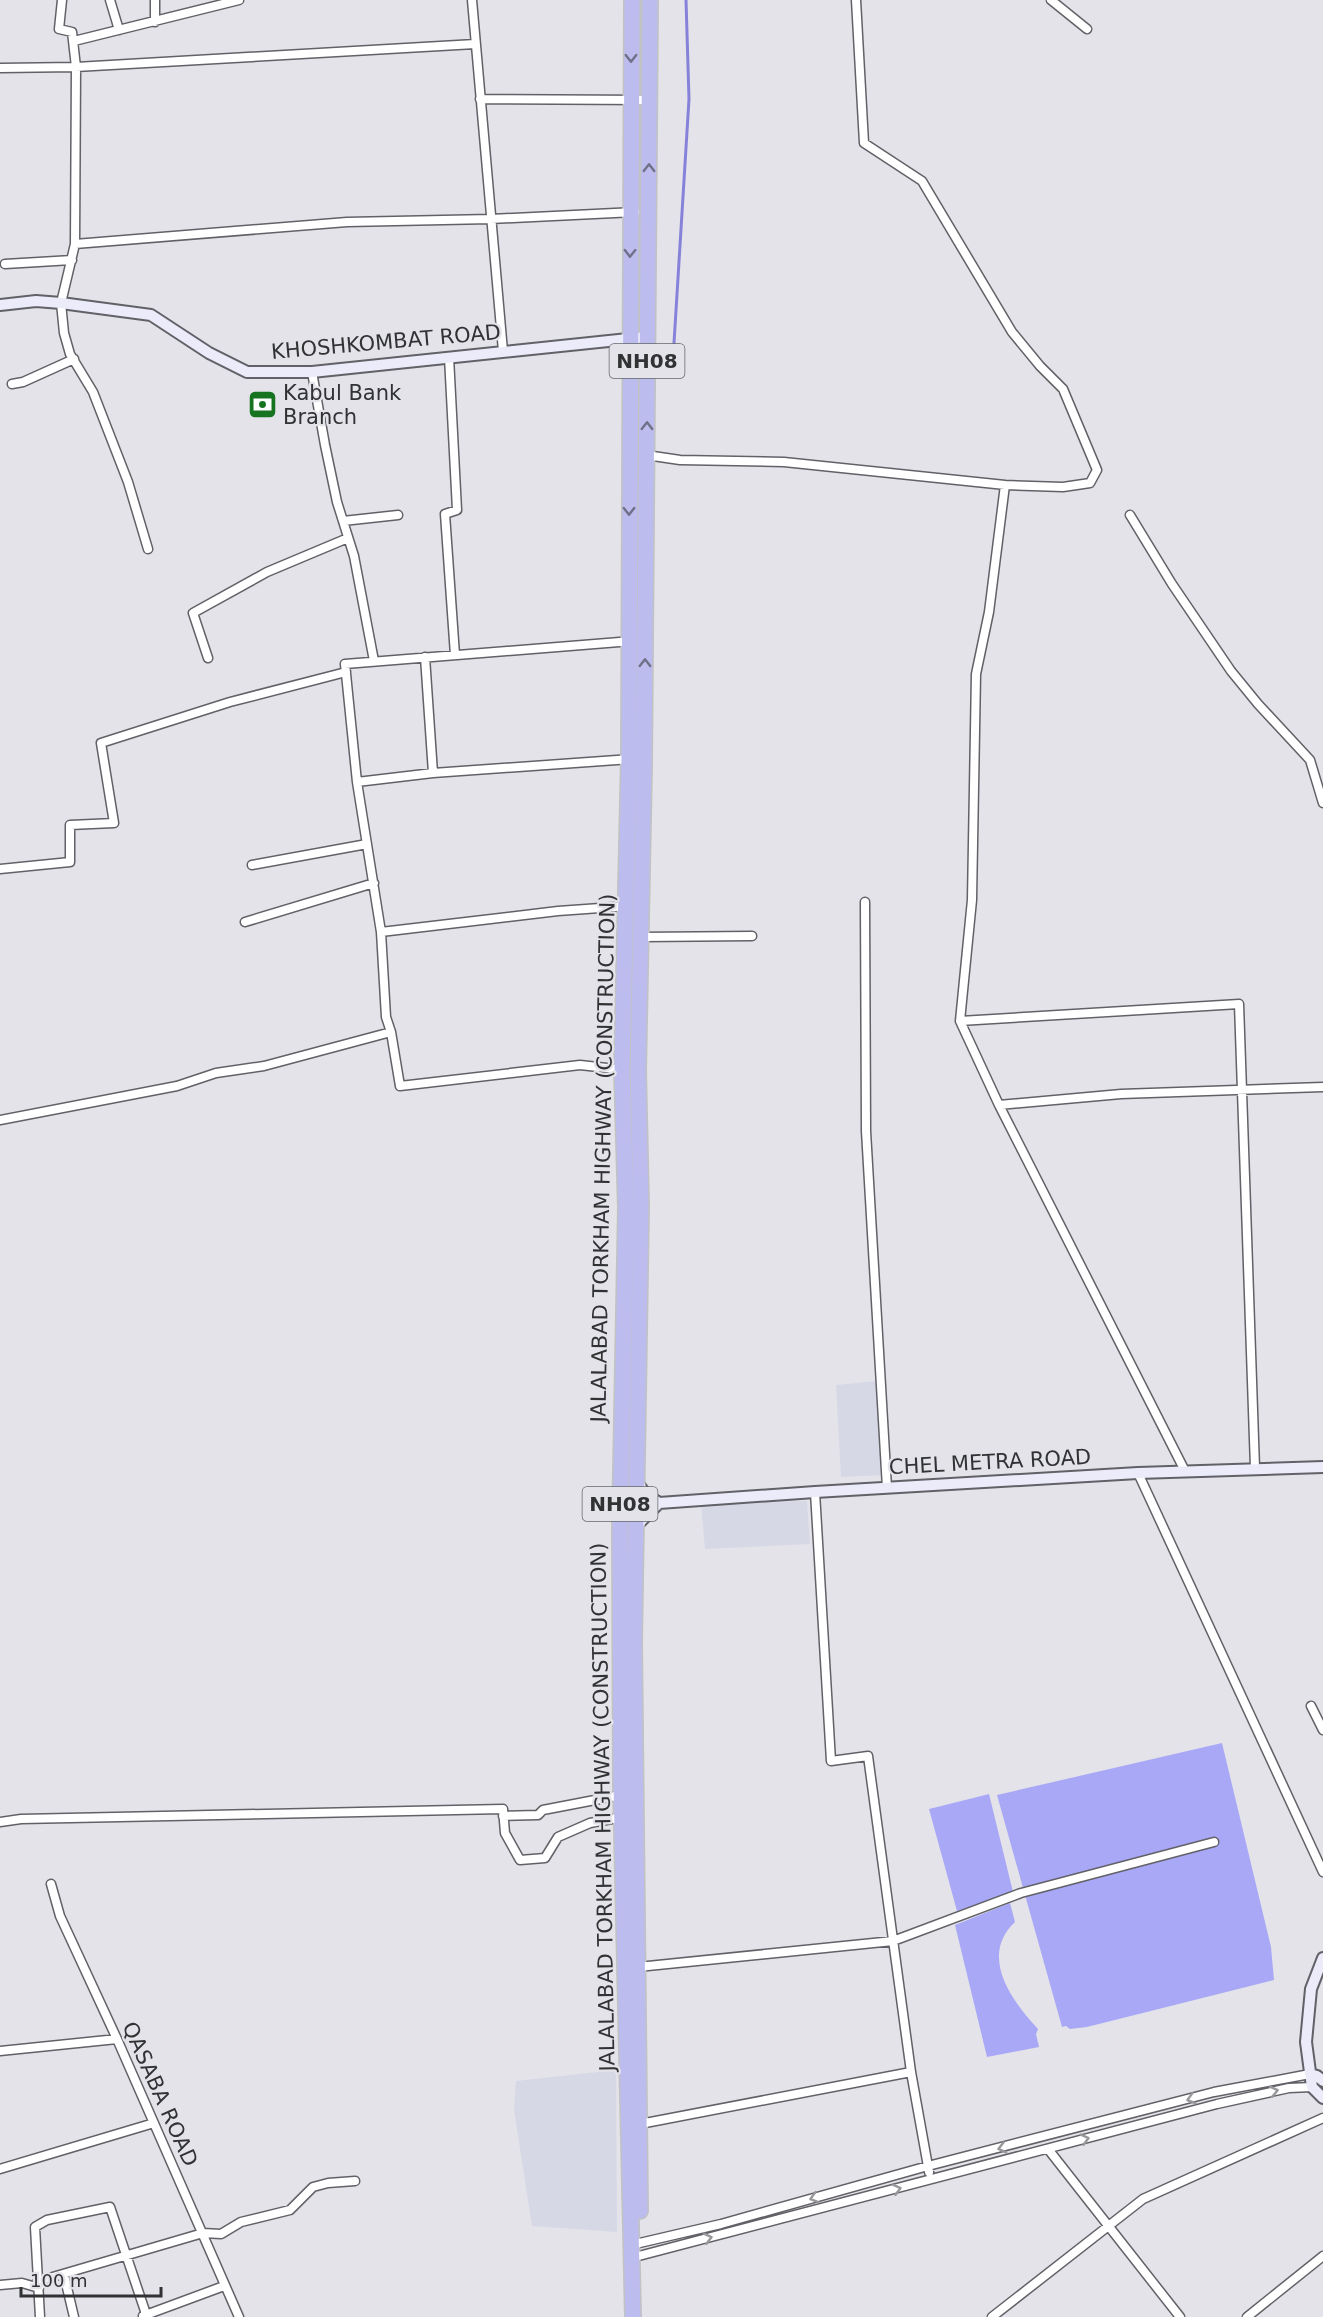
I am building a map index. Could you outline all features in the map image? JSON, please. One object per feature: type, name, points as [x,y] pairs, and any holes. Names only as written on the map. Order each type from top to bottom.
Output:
[{"type":"highway","name":"JALALABAD TORKHAM HIGHWAY (CONSTRUCTION)","points":[[632,0],[628,641],[630,691],[622,1069],[626,1208],[620,1527],[621,1795],[629,1817],[636,2251],[633,2317]]},
{"type":"highway","name":"NH08","points":[[629,1817],[641,1206],[638,1071],[645,722],[650,0]]},
{"type":"highway","name":"NH08","points":[[630,691],[645,722]]},
{"type":"highway","name":"NH08","points":[[630,1892],[638,1967],[640,2124],[636,2251],[642,2317]]},
{"type":"street","points":[[62,0],[59,29],[72,32],[76,67],[75,244],[61,303],[64,333],[70,354],[93,392],[128,482],[148,549]]},
{"type":"street","points":[[110,0],[119,30]]},
{"type":"street","points":[[155,0],[155,22]]},
{"type":"street","points":[[74,41],[239,0]]},
{"type":"street","points":[[472,0],[503,351]]},
{"type":"street","points":[[646,455],[680,460],[784,462],[1005,485],[1072,486],[1090,483],[1096,470],[1062,389],[1012,332],[922,181],[864,143],[856,0]]},
{"type":"street","points":[[1051,0],[1087,29]]},
{"type":"street","points":[[0,68],[76,67],[475,44]]},
{"type":"street","points":[[480,99],[650,100]]},
{"type":"street","points":[[75,244],[347,222],[491,219],[649,211]]},
{"type":"street","points":[[5,264],[72,260]]},
{"type":"street","name":"KHOSHKOMBAT ROAD","points":[[0,305],[36,302],[61,303],[152,315],[209,353],[247,372],[312,372],[647,337]]},
{"type":"street","points":[[449,357],[457,510],[445,514],[455,655]]},
{"type":"street","points":[[12,384],[23,382],[74,359]]},
{"type":"street","points":[[312,372],[325,445],[348,538],[374,661]]},
{"type":"street","points":[[1005,485],[989,612],[976,674],[972,900],[960,1021],[999,1105],[1185,1471]]},
{"type":"street","points":[[343,521],[398,514]]},
{"type":"street","points":[[1130,515],[1172,584],[1231,671],[1323,776]]},
{"type":"street","points":[[208,658],[193,613],[267,572],[348,538]]},
{"type":"street","points":[[638,1071],[580,1065],[400,1086],[391,1032],[386,1017],[381,932],[357,782],[345,664],[645,640]]},
{"type":"street","points":[[425,657],[433,772]]},
{"type":"street","points":[[0,869],[70,862],[70,825],[114,823],[101,743],[230,702],[346,672]]},
{"type":"street","points":[[357,782],[433,772],[629,758],[644,764]]},
{"type":"street","points":[[1310,760],[1323,803]]},
{"type":"street","points":[[252,865],[367,844]]},
{"type":"street","points":[[245,922],[374,883]]},
{"type":"street","points":[[865,902],[866,1131],[887,1488]]},
{"type":"street","points":[[381,932],[626,906],[642,911]]},
{"type":"street","points":[[642,937],[752,936]]},
{"type":"street","points":[[960,1021],[1239,1004],[1240,1089],[1255,1468]]},
{"type":"street","points":[[0,1120],[177,1086],[216,1073],[264,1066],[391,1032]]},
{"type":"street","points":[[999,1105],[1121,1094],[1323,1087]]},
{"type":"street","name":"CHEL METRA ROAD","points":[[659,1503],[815,1491],[1138,1473],[1323,1467]]},
{"type":"street","points":[[1138,1473],[1323,1872]]},
{"type":"street","points":[[635,1527],[659,1503],[645,1494],[637,1482]]},
{"type":"street","points":[[815,1491],[831,1761],[868,1756],[911,2072],[931,2180]]},
{"type":"street","points":[[1311,1706],[1323,1730]]},
{"type":"street","points":[[503,1816],[538,1815],[543,1810],[621,1795]]},
{"type":"street","points":[[0,1822],[21,1819],[503,1809],[505,1833],[520,1860],[546,1858],[558,1837],[590,1823],[629,1817]]},
{"type":"street","points":[[638,1967],[893,1941],[1021,1893],[1214,1842]]},
{"type":"street","name":"QASABA ROAD","points":[[51,1884],[60,1916],[117,2038],[239,2317]]},
{"type":"street","points":[[1323,1958],[1311,1989],[1306,2042],[1312,2087],[1323,2098]]},
{"type":"street","points":[[0,2051],[117,2038]]},
{"type":"street","points":[[640,2124],[911,2072]]},
{"type":"street","points":[[636,2251],[671,2236],[1214,2092],[1310,2074],[1323,2081]]},
{"type":"street","points":[[636,2251],[673,2248],[1217,2104],[1289,2088],[1312,2087]]},
{"type":"street","points":[[1214,2092],[1217,2104]]},
{"type":"street","points":[[1170,2104],[1173,2115]]},
{"type":"street","points":[[993,2317],[1143,2199],[1323,2118]]},
{"type":"street","points":[[1116,2119],[1119,2130]]},
{"type":"street","points":[[0,2169],[154,2123]]},
{"type":"street","points":[[1029,2141],[1032,2153]]},
{"type":"street","points":[[1048,2149],[1180,2317]]},
{"type":"street","points":[[0,2285],[22,2283],[39,2285],[64,2275],[203,2233],[221,2234],[241,2222],[290,2210],[313,2187],[328,2183],[355,2181]]},
{"type":"street","points":[[40,2317],[35,2227],[47,2220],[110,2207],[145,2311],[143,2316]]},
{"type":"street","points":[[671,2236],[673,2248]]},
{"type":"street","points":[[1247,2317],[1323,2256]]},
{"type":"street","points":[[64,2275],[74,2317]]},
{"type":"street","points":[[143,2316],[224,2286]]},
{"type":"shaded area","points":[[877,1381],[885,1475],[841,1477],[836,1385]]},
{"type":"shaded area","points":[[807,1501],[810,1544],[705,1549],[701,1503]]},
{"type":"shaded area","points":[[1222,1743],[1271,1947],[1274,1980],[1087,2027],[1070,2029],[1066,2026],[1062,2027],[997,1795]]},
{"type":"shaded area","points":[[989,1794],[1013,1892],[957,1911],[929,1809]]},
{"type":"shaded area","points":[[1010,1903],[1015,1922],[1005,1935],[1000,1949],[999,1963],[1009,1991],[1038,2029],[1036,2034],[1039,2047],[987,2057],[955,1925]]},
{"type":"shaded area","points":[[616,2070],[617,2232],[532,2226],[514,2110],[516,2081]]},
{"type":"waterway","points":[[674,343],[689,99],[686,0]]},
{"type":"place","name":"Kabul Bank Branch","points":[[262,405]]}]
